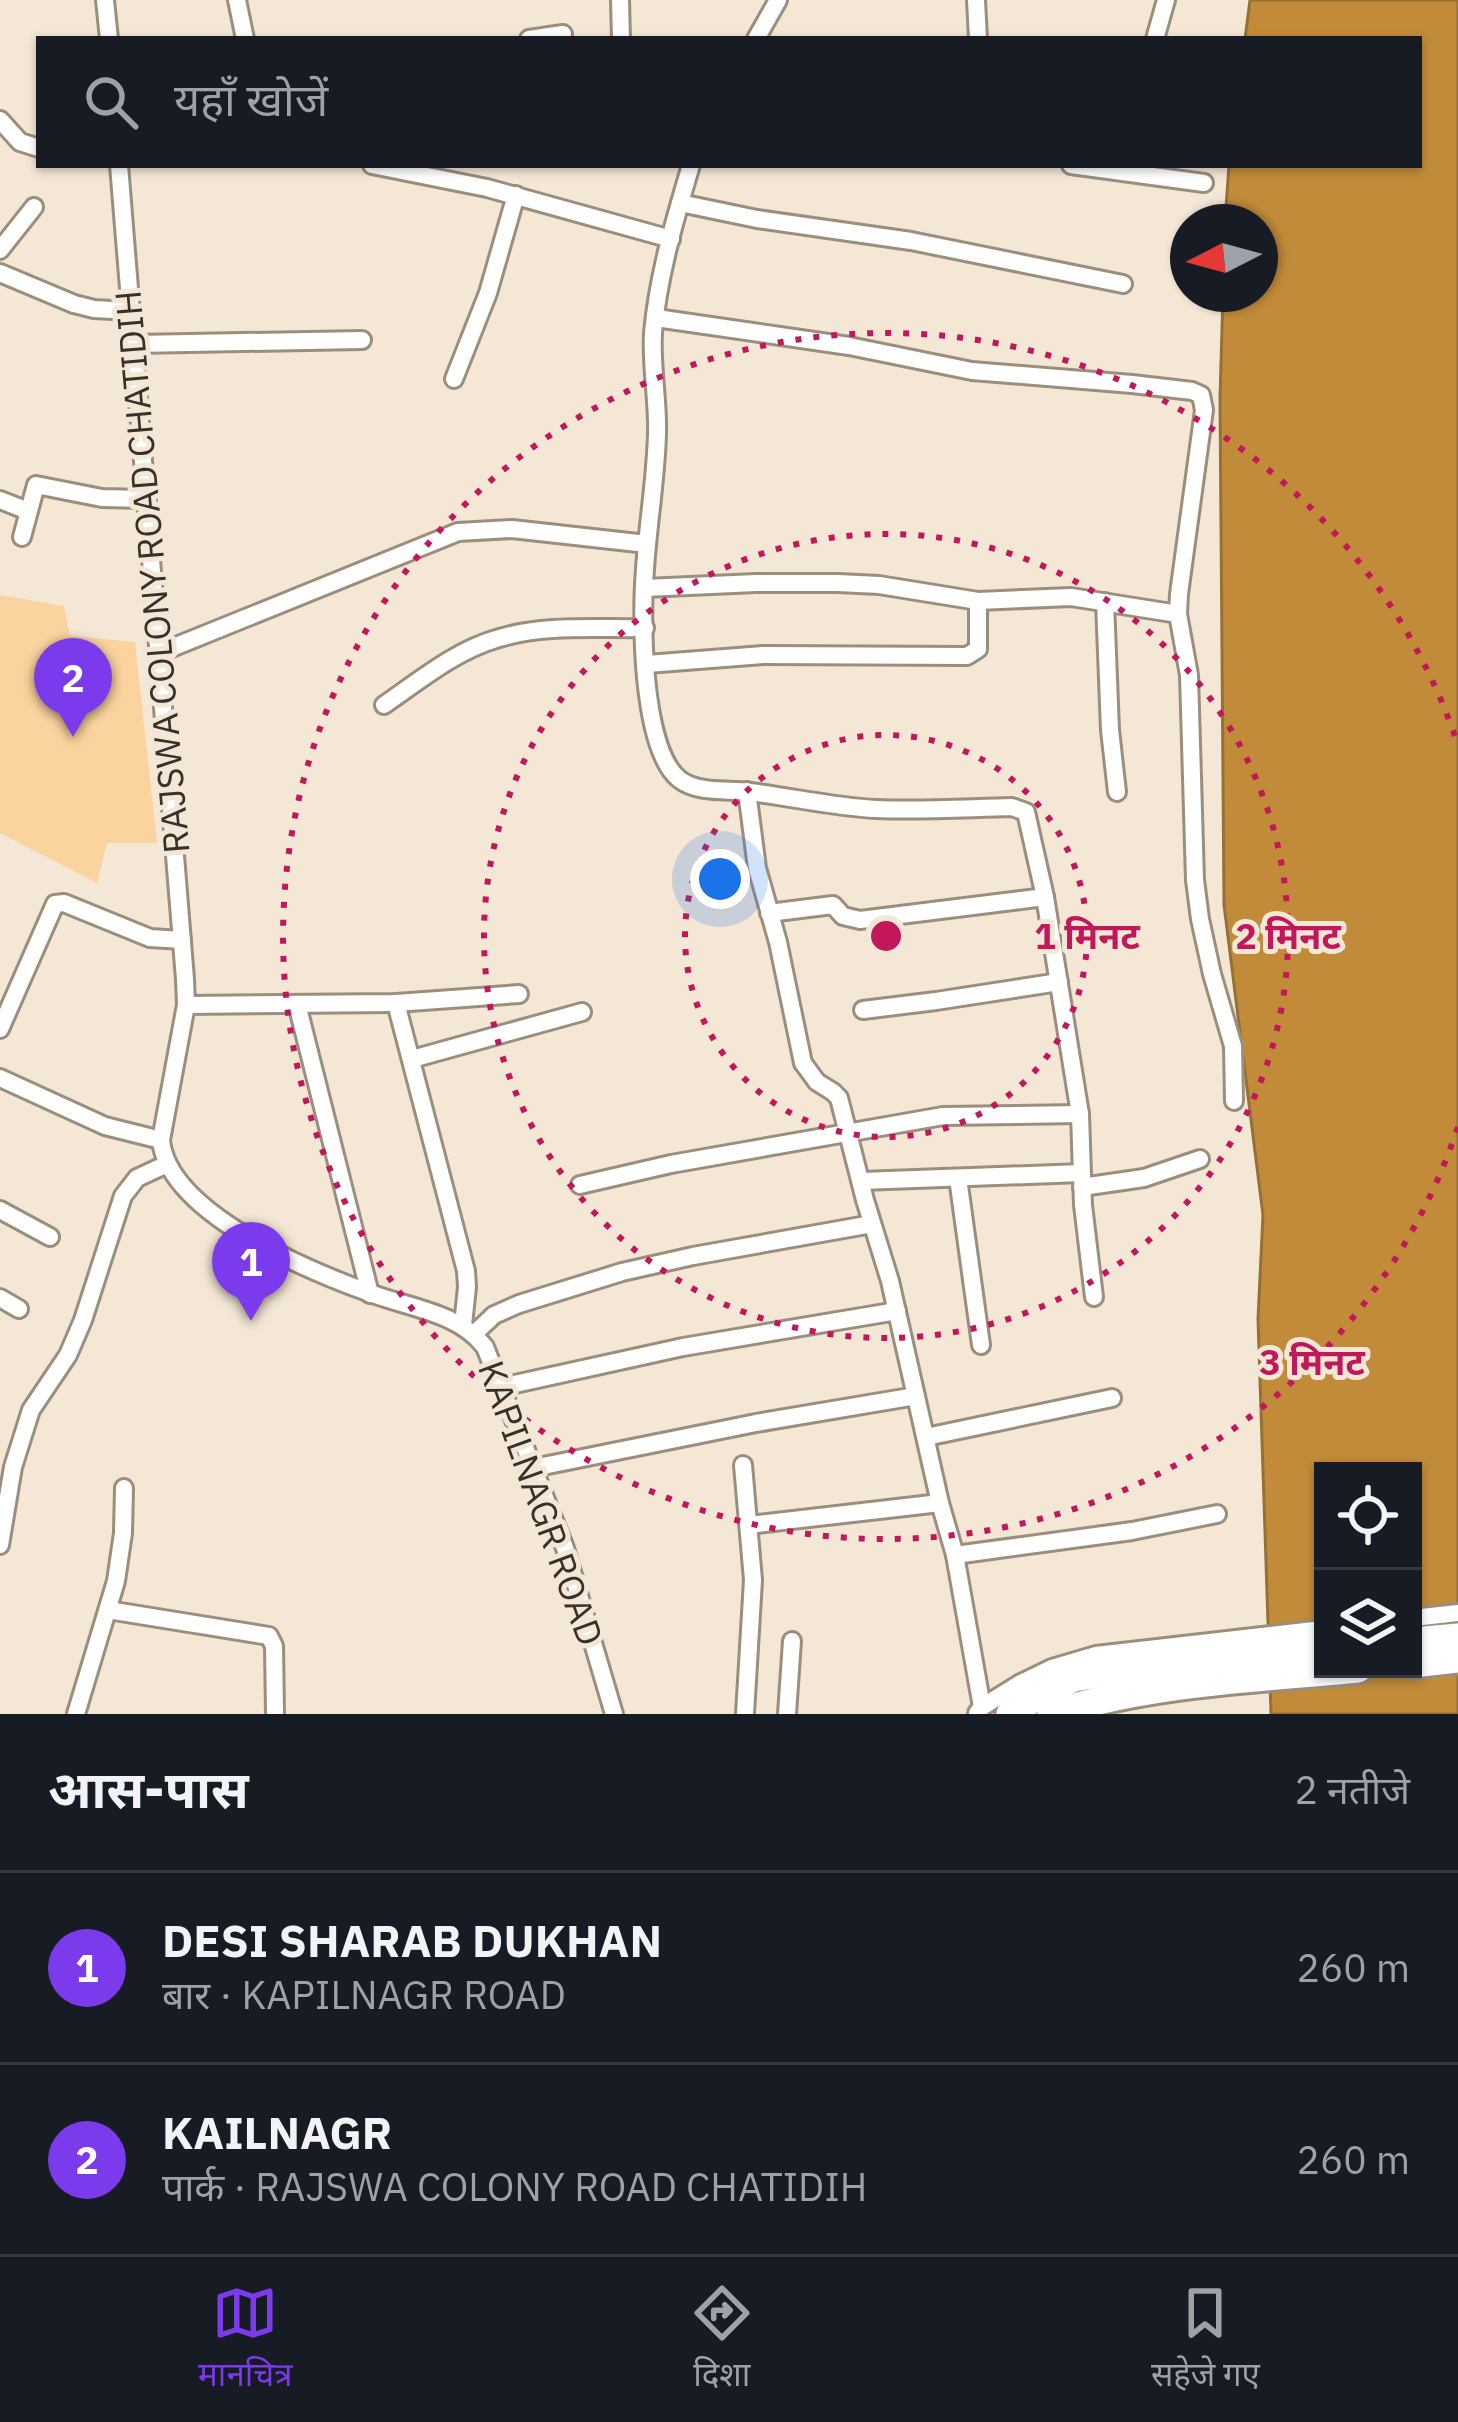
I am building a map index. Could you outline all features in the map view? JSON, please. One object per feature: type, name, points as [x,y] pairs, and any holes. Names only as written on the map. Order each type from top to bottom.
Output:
[{"type":"main road","points":[[1422,1640],[1458,1637]]},
{"type":"main road","points":[[1051,1714],[1314,1652]]},
{"type":"main road","points":[[1422,1663],[1458,1659]]},
{"type":"main road","points":[[1010,1714],[1074,1678],[1116,1671],[1314,1670]]},
{"type":"street","points":[[105,0],[109,36]]},
{"type":"street","points":[[238,0],[244,36]]},
{"type":"street","points":[[620,0],[620,36]]},
{"type":"street","points":[[757,36],[778,0]]},
{"type":"street","points":[[976,0],[978,36]]},
{"type":"street","points":[[1156,36],[1166,0]]},
{"type":"street","points":[[549,36],[563,34]]},
{"type":"street","points":[[0,120],[20,142],[36,147]]},
{"type":"street","name":"RAJSWA COLONY ROAD CHATIDIH","points":[[119,168],[184,979]]},
{"type":"street","points":[[391,168],[517,195],[671,239]]},
{"type":"street","points":[[690,168],[653,334],[657,431],[645,628],[653,727],[665,761],[676,776],[701,788],[873,809],[1026,812],[1045,897],[1080,1114],[1094,1297]]},
{"type":"street","points":[[1112,168],[1167,172],[1204,183]]},
{"type":"street","points":[[454,379],[488,293],[517,195]]},
{"type":"street","points":[[680,203],[911,241],[1123,284]]},
{"type":"street","points":[[0,250],[34,207]]},
{"type":"street","points":[[0,273],[74,304],[132,311]]},
{"type":"street","points":[[656,318],[827,342],[972,371],[1132,384],[1201,395],[1204,410],[1178,614],[1189,675],[1195,880],[1212,974],[1233,1046],[1234,1102]]},
{"type":"street","points":[[135,344],[362,340]]},
{"type":"street","points":[[22,537],[33,489],[40,484],[102,498],[147,499]]},
{"type":"street","points":[[0,500],[28,511]]},
{"type":"street","points":[[159,653],[458,532],[512,529],[647,544]]},
{"type":"street","points":[[645,588],[879,585],[979,601],[1071,597],[1178,614]]},
{"type":"street","points":[[647,664],[763,655],[967,656],[978,649],[979,601]]},
{"type":"street","points":[[1106,602],[1117,792]]},
{"type":"street","points":[[384,705],[457,656],[494,639],[530,631],[645,628]]},
{"type":"street","points":[[747,791],[757,868],[802,1063],[839,1098],[897,1311],[955,1555],[979,1710],[1019,1684],[1096,1655],[1314,1630]]},
{"type":"street","points":[[769,914],[833,905],[843,916],[860,920],[1045,897]]},
{"type":"street","points":[[0,1029],[55,904],[64,903],[150,938],[182,940]]},
{"type":"street","name":"KAPILNAGR ROAD","points":[[184,979],[186,1005],[160,1140],[167,1165],[191,1193],[252,1240],[370,1294],[469,1329],[485,1347],[566,1548],[614,1714]]},
{"type":"street","points":[[863,1010],[1059,982]]},
{"type":"street","points":[[186,1005],[396,1003],[519,994]]},
{"type":"street","points":[[396,1003],[466,1270],[469,1329],[519,1304],[622,1272],[872,1224]]},
{"type":"street","points":[[297,1004],[370,1294]]},
{"type":"street","points":[[412,1059],[582,1012]]},
{"type":"street","points":[[0,1078],[105,1126],[160,1140]]},
{"type":"street","points":[[580,1184],[943,1116],[1080,1114]]},
{"type":"street","points":[[861,1181],[1144,1178],[1200,1159]]},
{"type":"street","points":[[0,1545],[5,1490],[31,1410],[68,1355],[123,1196],[136,1178],[167,1165]]},
{"type":"street","points":[[958,1178],[980,1345]]},
{"type":"street","points":[[0,1210],[50,1237]]},
{"type":"street","points":[[0,1298],[19,1309]]},
{"type":"street","points":[[501,1387],[683,1347],[897,1311]]},
{"type":"street","points":[[533,1468],[916,1396]]},
{"type":"street","points":[[926,1437],[1112,1398]]},
{"type":"street","points":[[742,1465],[753,1580],[746,1714]]},
{"type":"street","points":[[76,1714],[108,1610],[123,1533],[124,1488]]},
{"type":"street","points":[[749,1525],[940,1503]]},
{"type":"street","points":[[955,1555],[1132,1531],[1217,1514]]},
{"type":"street","points":[[108,1610],[270,1636],[275,1714]]},
{"type":"street","points":[[1422,1617],[1458,1613]]},
{"type":"street","points":[[788,1714],[792,1641]]},
{"type":"shaded area","points":[[1250,0],[1458,0],[1458,1714],[1271,1714],[1258,1319],[1263,1215],[1224,905],[1222,312],[1278,312],[1278,204],[1226,204],[1229,168],[1422,168],[1422,36],[1245,36]]},
{"type":"shaded area","points":[[0,595],[64,606],[70,636],[135,642],[157,843],[107,843],[97,883],[0,833]]},
{"type":"place","name":"KAILNAGR","points":[[73,737]]},
{"type":"place","name":"DESI SHARAB DUKHAN","points":[[251,1321]]}]
